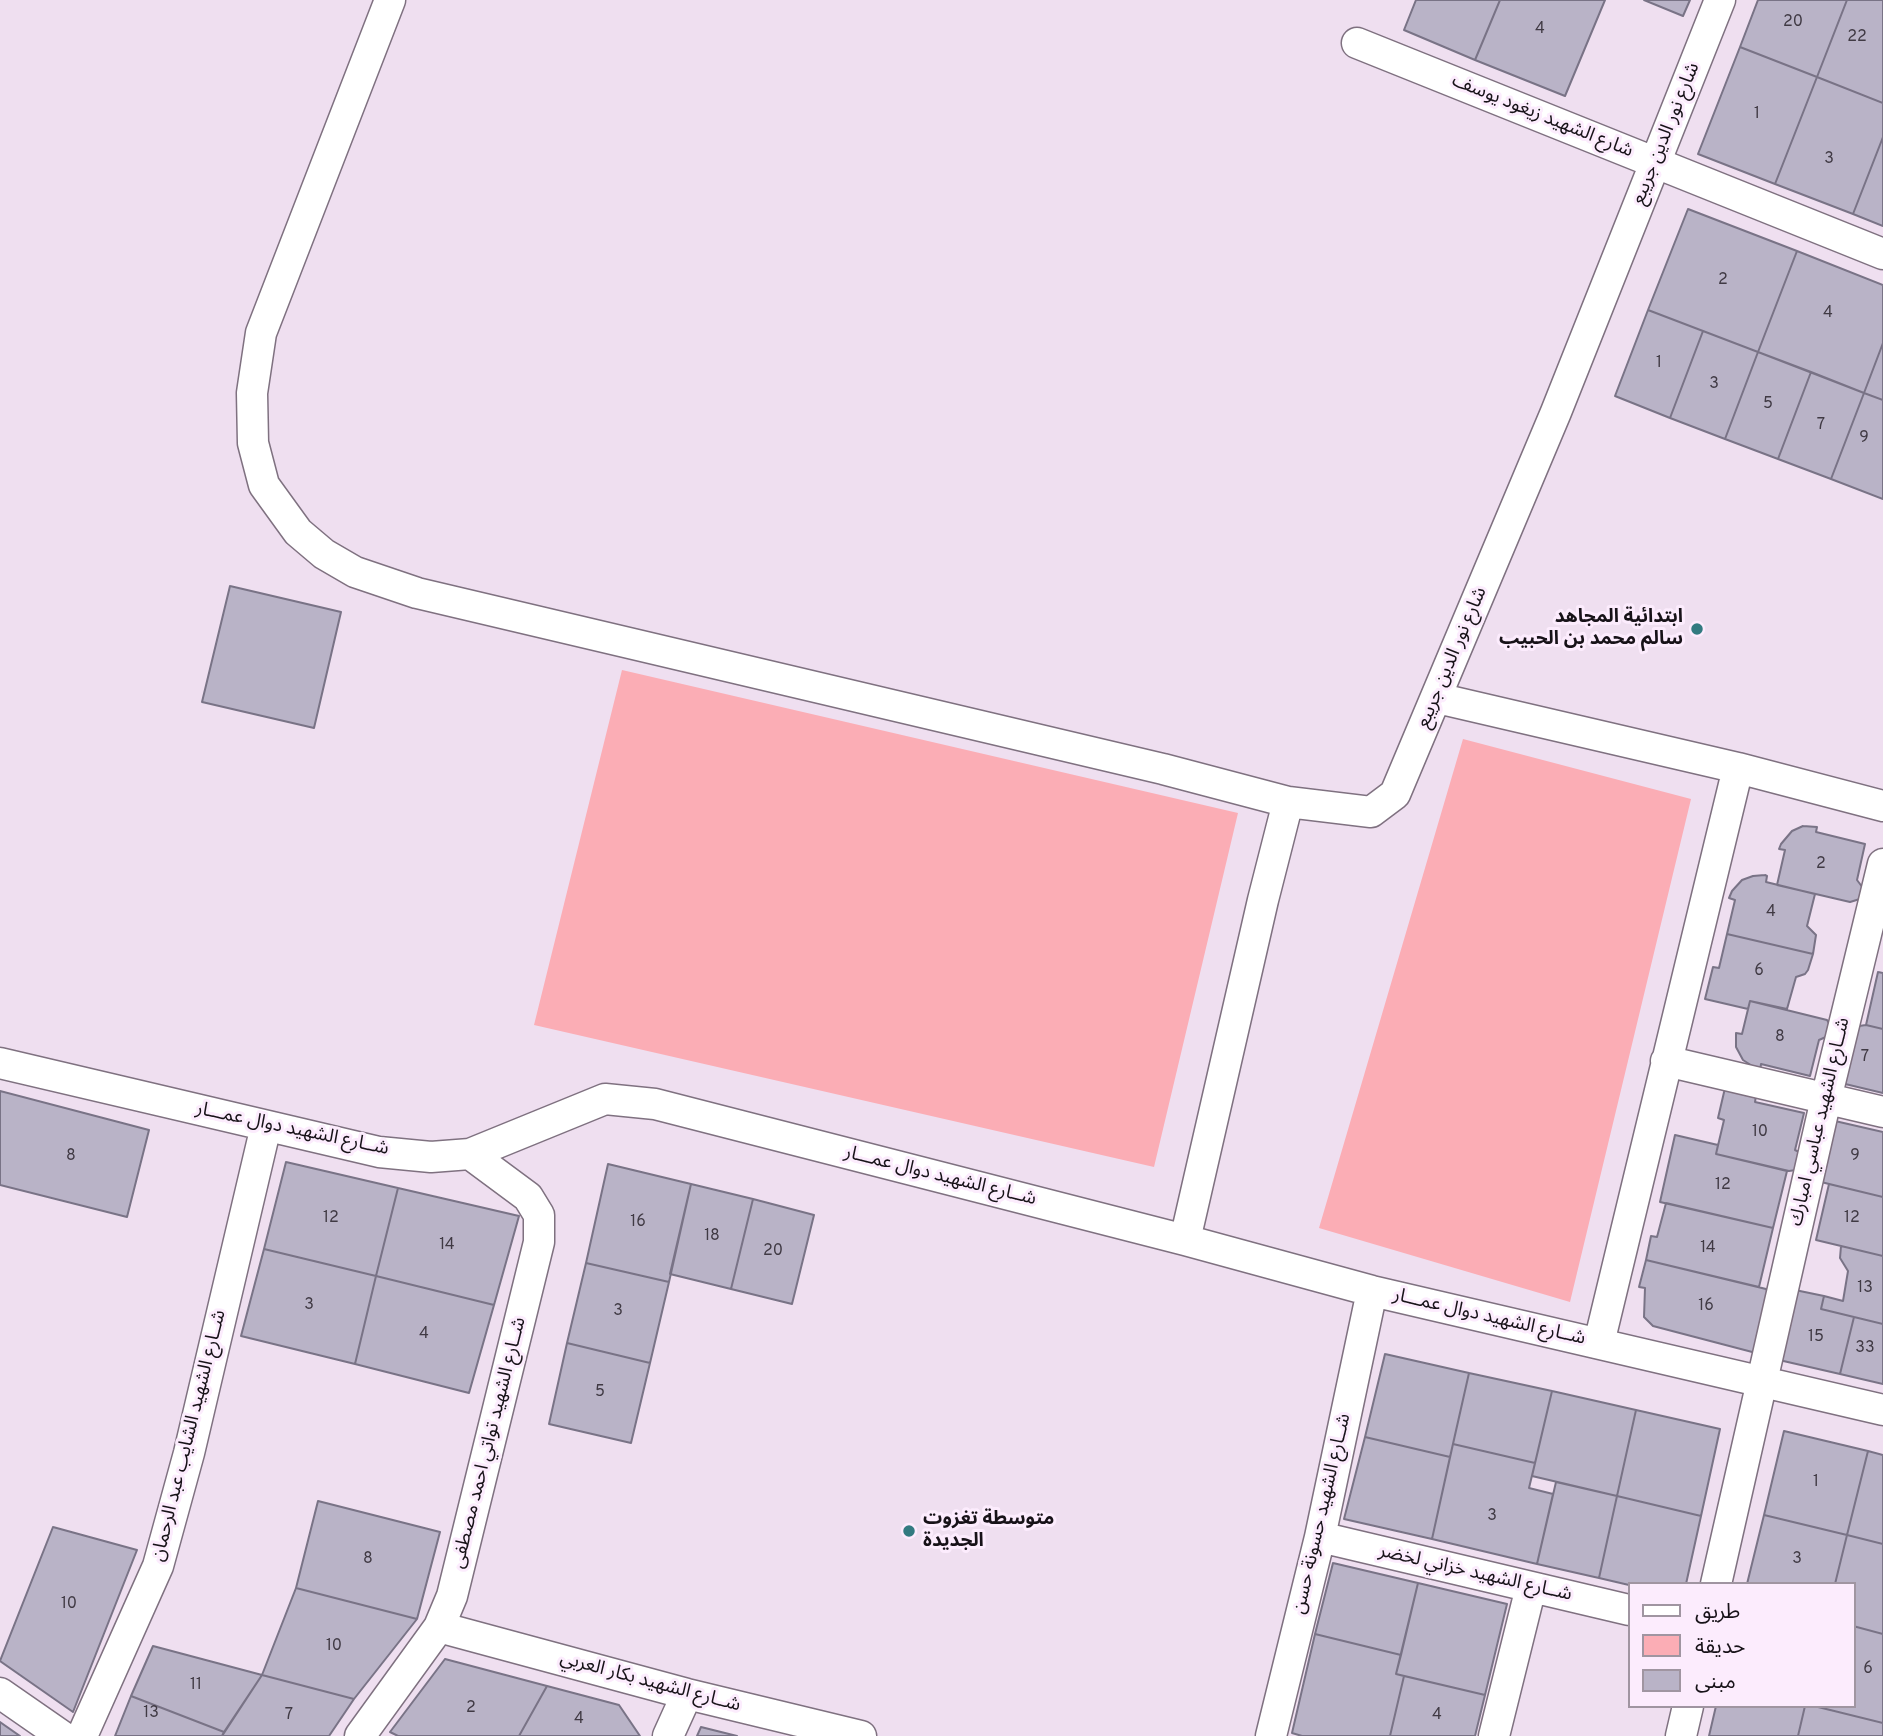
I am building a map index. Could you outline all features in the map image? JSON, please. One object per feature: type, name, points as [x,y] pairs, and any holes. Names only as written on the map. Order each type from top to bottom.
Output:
[{"type":"street","name":"شارع نور الدين جريبع","points":[[390,0],[261,333],[252,393],[253,443],[264,485],[298,532],[324,554],[355,572],[416,593],[1163,769],[1288,802],[1371,812],[1395,794],[1437,698],[1657,163],[1720,0]]},
{"type":"street","name":"شارع الشهيد زيغود يوسف","points":[[1357,43],[1883,254]]},
{"type":"street","points":[[1437,698],[1738,768],[1883,806]]},
{"type":"street","points":[[1599,1343],[1738,768]]},
{"type":"street","points":[[1185,1240],[1288,802]]},
{"type":"street","name":"شــارع الشهيد عباسي امبارك","points":[[1716,1582],[1826,1099],[1883,864]]},
{"type":"street","points":[[1666,1061],[1883,1112]]},
{"type":"street","name":"شــارع الشهيد دوال عمـــار","points":[[0,1063],[379,1152],[431,1157],[470,1154],[605,1099],[655,1104],[1185,1240],[1373,1292],[1883,1410]]},
{"type":"street","name":"شــارع الشهيد الشايب عبد الرحمان","points":[[82,1736],[158,1566],[189,1453],[266,1126]]},
{"type":"street","name":"شــارع الشهيد تواتي احمد مصطفى","points":[[360,1736],[439,1627],[452,1596],[539,1242],[539,1215],[528,1197],[470,1154]]},
{"type":"street","name":"شــارع الشهيد حسونة حسن","points":[[1271,1736],[1320,1537],[1373,1292]]},
{"type":"street","name":"شــارع الشهيد خزاني لخضر","points":[[1320,1537],[1628,1611]]},
{"type":"street","points":[[1494,1736],[1531,1587]]},
{"type":"street","name":"شــارع الشهيد بكار العربي","points":[[439,1627],[687,1694],[861,1736]]},
{"type":"street","points":[[0,1693],[62,1736]]},
{"type":"street","points":[[668,1736],[687,1694]]},
{"type":"street","points":[[1681,1736],[1688,1708]]},
{"type":"green space","points":[[622,670],[1238,813],[1154,1167],[534,1025]]},
{"type":"green space","points":[[1463,739],[1691,799],[1570,1302],[1319,1228]]},
{"type":"building","points":[[1416,0],[1500,0],[1475,60],[1404,30]]},
{"type":"building","points":[[1500,0],[1605,0],[1565,96],[1475,60]]},
{"type":"building","points":[[1644,0],[1690,0],[1683,16]]},
{"type":"building","points":[[1758,0],[1847,0],[1817,77],[1740,47]]},
{"type":"building","points":[[1847,0],[1883,0],[1883,103],[1817,77]]},
{"type":"building","points":[[1740,47],[1817,77],[1775,184],[1698,154]]},
{"type":"building","points":[[1817,77],[1883,103],[1883,137],[1853,214],[1775,184]]},
{"type":"building","points":[[1883,137],[1883,226],[1853,214]]},
{"type":"building","points":[[1688,209],[1797,251],[1758,352],[1648,310]]},
{"type":"building","points":[[1797,251],[1883,285],[1883,343],[1864,393],[1758,352]]},
{"type":"building","points":[[1648,310],[1703,331],[1670,418],[1615,396]]},
{"type":"building","points":[[1703,331],[1758,352],[1725,439],[1670,418]]},
{"type":"building","points":[[1883,343],[1883,400],[1864,393]]},
{"type":"building","points":[[1758,352],[1811,372],[1778,459],[1725,439]]},
{"type":"building","points":[[1811,372],[1864,393],[1831,479],[1778,459]]},
{"type":"building","points":[[1864,393],[1883,400],[1883,499],[1831,479]]},
{"type":"building","points":[[230,586],[341,612],[314,728],[202,702]]},
{"type":"building","points":[[1803,826],[1817,827],[1816,832],[1865,844],[1857,880],[1863,888],[1860,899],[1850,902],[1777,885],[1785,850],[1779,849],[1781,844],[1792,831]]},
{"type":"building","points":[[1765,875],[1766,882],[1815,894],[1807,926],[1816,935],[1813,954],[1727,934],[1735,900],[1729,898],[1732,891],[1742,880]]},
{"type":"building","points":[[1727,934],[1813,954],[1808,970],[1796,977],[1787,1009],[1750,1001],[1748,1009],[1705,999],[1713,967],[1719,968]]},
{"type":"building","points":[[1878,972],[1883,973],[1883,1029],[1866,1025]]},
{"type":"building","points":[[1750,1001],[1827,1020],[1830,1025],[1828,1036],[1819,1040],[1810,1076],[1761,1064],[1760,1071],[1743,1060],[1736,1047],[1736,1033],[1742,1034]]},
{"type":"building","points":[[1859,1026],[1883,1029],[1883,1093],[1841,1083]]},
{"type":"building","points":[[1725,1088],[1756,1096],[1755,1102],[1804,1113],[1795,1150],[1799,1152],[1796,1170],[1789,1171],[1716,1154],[1724,1120],[1718,1118]]},
{"type":"building","points":[[0,1091],[149,1130],[127,1217],[0,1185]]},
{"type":"building","points":[[1835,1121],[1883,1132],[1883,1197],[1821,1182]]},
{"type":"building","points":[[1675,1135],[1718,1145],[1716,1154],[1787,1171],[1773,1228],[1660,1202]]},
{"type":"building","points":[[286,1162],[398,1188],[376,1276],[264,1249]]},
{"type":"building","points":[[608,1164],[691,1184],[669,1282],[586,1263]]},
{"type":"building","points":[[691,1184],[753,1199],[731,1289],[670,1274]]},
{"type":"building","points":[[1829,1184],[1883,1197],[1883,1256],[1816,1240]]},
{"type":"building","points":[[398,1188],[519,1216],[494,1305],[376,1276]]},
{"type":"building","points":[[753,1199],[814,1215],[792,1304],[731,1289]]},
{"type":"building","points":[[1666,1203],[1773,1228],[1759,1287],[1646,1260],[1651,1236],[1657,1237]]},
{"type":"building","points":[[1841,1246],[1883,1256],[1883,1324],[1821,1309],[1824,1296],[1843,1301],[1848,1271],[1840,1258]]},
{"type":"building","points":[[264,1249],[376,1276],[355,1364],[241,1336]]},
{"type":"building","points":[[1646,1260],[1766,1289],[1768,1292],[1756,1353],[1653,1326],[1644,1317],[1645,1288],[1639,1287]]},
{"type":"building","points":[[586,1263],[669,1282],[650,1363],[567,1343]]},
{"type":"building","points":[[376,1276],[494,1305],[469,1393],[355,1364]]},
{"type":"building","points":[[1795,1290],[1824,1296],[1821,1309],[1854,1317],[1840,1374],[1779,1360]]},
{"type":"building","points":[[1854,1317],[1883,1324],[1883,1384],[1840,1374]]},
{"type":"building","points":[[567,1343],[650,1363],[631,1443],[549,1424]]},
{"type":"building","points":[[1385,1354],[1469,1373],[1450,1457],[1365,1437]]},
{"type":"building","points":[[1469,1373],[1552,1391],[1535,1463],[1453,1444]]},
{"type":"building","points":[[1552,1391],[1636,1410],[1617,1496],[1532,1476]]},
{"type":"building","points":[[1636,1410],[1720,1429],[1701,1516],[1617,1496]]},
{"type":"building","points":[[1784,1431],[1868,1451],[1847,1535],[1764,1515]]},
{"type":"building","points":[[1365,1437],[1450,1457],[1432,1539],[1344,1519]]},
{"type":"building","points":[[1453,1444],[1535,1463],[1529,1488],[1553,1494],[1537,1564],[1432,1539]]},
{"type":"building","points":[[1868,1451],[1883,1455],[1883,1544],[1847,1535]]},
{"type":"building","points":[[1556,1482],[1617,1496],[1599,1578],[1537,1564]]},
{"type":"building","points":[[1617,1496],[1701,1516],[1686,1582],[1628,1582],[1628,1585],[1599,1578]]},
{"type":"building","points":[[318,1501],[440,1532],[417,1619],[296,1588]]},
{"type":"building","points":[[1764,1515],[1847,1535],[1835,1582],[1747,1582]]},
{"type":"building","points":[[53,1527],[137,1550],[73,1712],[0,1661]]},
{"type":"building","points":[[1847,1535],[1883,1544],[1883,1634],[1855,1627],[1855,1582],[1835,1582]]},
{"type":"building","points":[[1333,1563],[1418,1583],[1401,1655],[1315,1634]]},
{"type":"building","points":[[1418,1583],[1507,1604],[1485,1695],[1396,1674]]},
{"type":"building","points":[[296,1588],[417,1619],[354,1699],[262,1675]]},
{"type":"building","points":[[1855,1627],[1883,1634],[1883,1723],[1822,1708],[1855,1708]]},
{"type":"building","points":[[1315,1634],[1401,1655],[1396,1674],[1404,1676],[1390,1736],[1302,1736],[1292,1733]]},
{"type":"building","points":[[153,1646],[262,1675],[224,1732],[131,1696]]},
{"type":"building","points":[[445,1659],[547,1686],[519,1736],[398,1736],[390,1732]]},
{"type":"building","points":[[262,1675],[354,1699],[329,1736],[222,1736]]},
{"type":"building","points":[[1404,1676],[1485,1695],[1475,1736],[1390,1736]]},
{"type":"building","points":[[547,1686],[619,1705],[640,1736],[519,1736]]},
{"type":"building","points":[[131,1696],[224,1732],[222,1736],[115,1736]]},
{"type":"building","points":[[1716,1708],[1805,1708],[1798,1736],[1709,1736]]},
{"type":"building","points":[[1805,1708],[1822,1708],[1883,1723],[1883,1736],[1798,1736]]},
{"type":"building","points":[[0,1722],[20,1736],[0,1736]]},
{"type":"building","points":[[701,1727],[737,1736],[697,1736]]},
{"type":"place","name":"ابتدائية المجاهد سالم محمد بن الحبيب","points":[[1697,629]]},
{"type":"place","name":"متوسطة تغزوت الجديدة","points":[[909,1531]]}]
